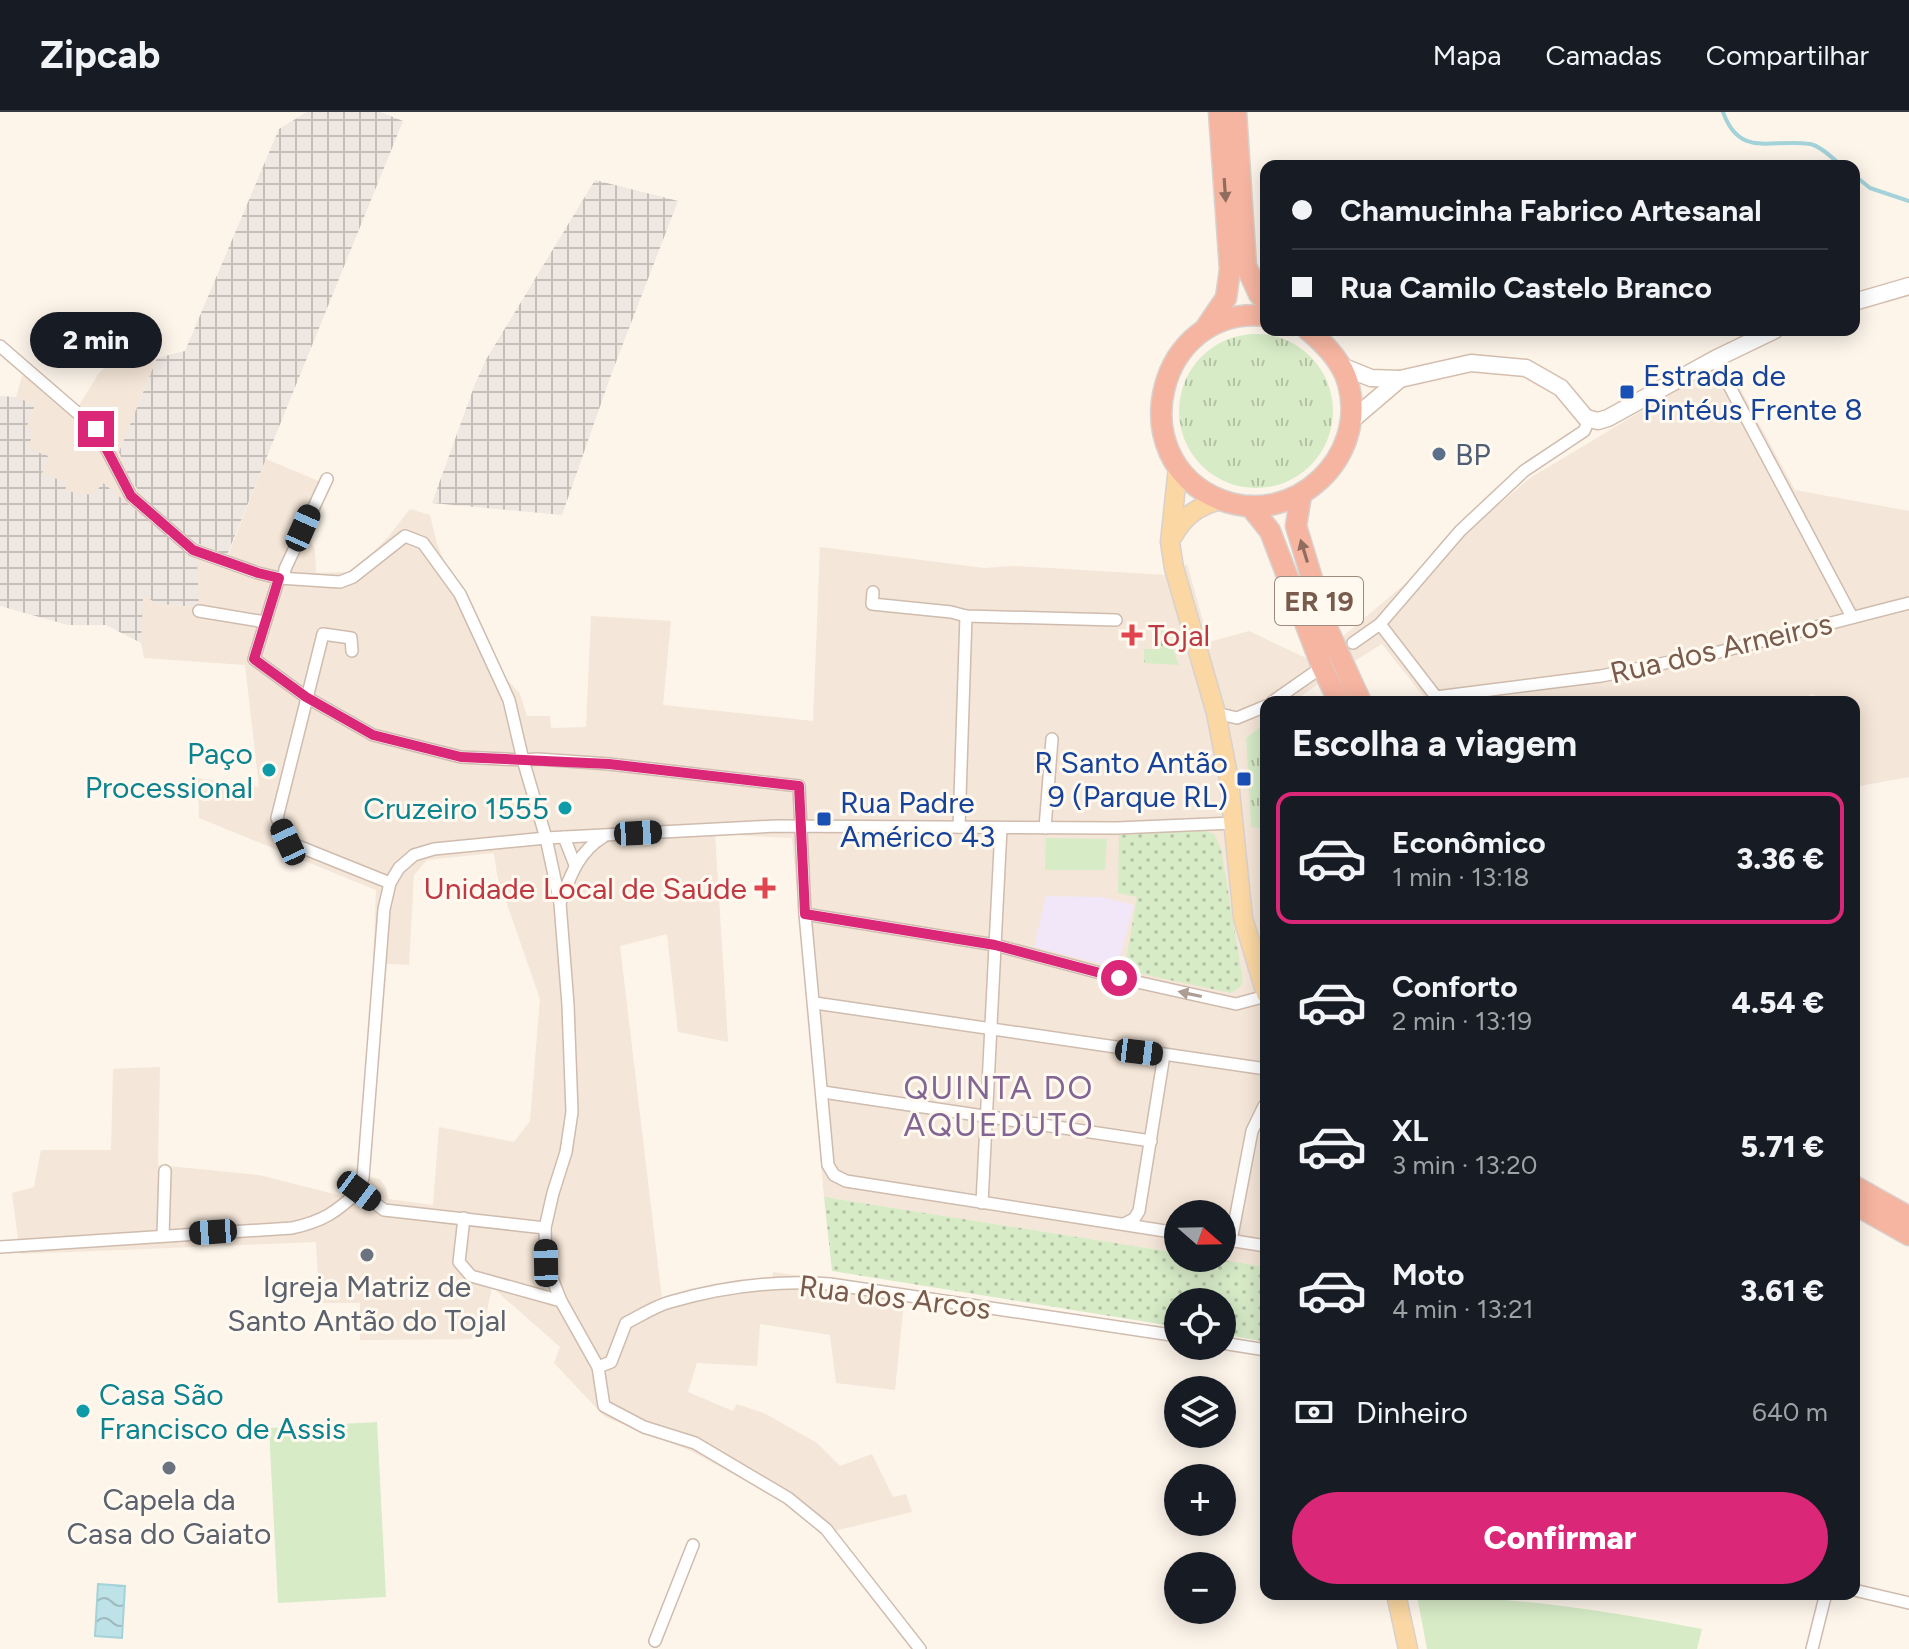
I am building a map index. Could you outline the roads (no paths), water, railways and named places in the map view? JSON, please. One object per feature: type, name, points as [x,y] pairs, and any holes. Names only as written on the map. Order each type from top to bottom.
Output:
[{"type":"highway","points":[[1219,112],[1230,269],[1226,298],[1205,329],[1182,349],[1167,375],[1160,404],[1163,434],[1178,467],[1197,485],[1220,500],[1250,506],[1276,504],[1301,495],[1327,475],[1344,447],[1352,420],[1348,383],[1333,353],[1315,336]]},
{"type":"highway","points":[[1236,112],[1246,266],[1260,295]]},
{"type":"highway","points":[[1205,329],[1228,318],[1260,315]]},
{"type":"highway","name":"ER 19","points":[[1301,495],[1296,526],[1327,628],[1358,696]]},
{"type":"highway","name":"ER 19","points":[[1250,506],[1270,531],[1336,696]]},
{"type":"highway","points":[[1860,1189],[1909,1217]]},
{"type":"highway","points":[[1860,1207],[1909,1235]]},
{"type":"main road","points":[[1178,467],[1170,542],[1226,761],[1243,918],[1260,975]]},
{"type":"main road","points":[[1170,542],[1182,520],[1199,506],[1220,500]]},
{"type":"main road","points":[[1397,1600],[1408,1649]]},
{"type":"street","points":[[1860,300],[1909,286]]},
{"type":"street","points":[[1339,365],[1371,378],[1400,379],[1471,363],[1526,368],[1561,388],[1583,416],[1598,421],[1763,336]]},
{"type":"street","points":[[0,346],[96,429],[131,496],[193,550],[258,573],[281,578],[340,582],[353,577],[405,536],[423,543],[460,594],[509,700],[560,903],[572,1112],[566,1152],[545,1228],[546,1263],[561,1301],[598,1367],[604,1406],[644,1427],[695,1443],[788,1498],[826,1529],[920,1649]]},
{"type":"street","points":[[1715,359],[1852,617]]},
{"type":"street","points":[[1352,420],[1400,379]]},
{"type":"street","points":[[1353,643],[1380,624],[1460,531],[1524,471],[1584,431],[1589,420]]},
{"type":"street","points":[[327,479],[281,578],[254,659],[306,697],[373,735],[461,757],[609,764],[799,786],[805,914],[828,1165],[834,1175],[846,1181],[888,1189],[1164,1231]]},
{"type":"street","points":[[873,592],[872,604],[966,616],[1116,620]]},
{"type":"street","name":"Rua dos Arneiros","points":[[1464,696],[1615,673],[1719,652],[1909,603]]},
{"type":"street","points":[[199,611],[265,622]]},
{"type":"street","points":[[959,827],[966,616]]},
{"type":"street","points":[[1380,624],[1435,696]]},
{"type":"street","points":[[352,651],[351,638],[323,634],[277,818],[288,842],[390,883]]},
{"type":"street","points":[[1281,696],[1322,667]]},
{"type":"street","points":[[1216,713],[1237,718],[1260,708]]},
{"type":"street","points":[[1045,828],[1052,739]]},
{"type":"street","points":[[0,1247],[292,1228],[313,1224],[334,1214],[359,1191],[364,1162],[384,909],[390,883],[399,868],[414,855],[434,849],[546,838],[799,826],[1045,828],[1233,823]]},
{"type":"street","points":[[982,1203],[1001,828]]},
{"type":"street","points":[[560,903],[575,865],[593,843],[607,835]]},
{"type":"street","points":[[564,837],[575,865]]},
{"type":"street","points":[[805,914],[995,945],[1119,978],[1236,1004],[1260,997]]},
{"type":"street","points":[[815,1003],[1260,1068]]},
{"type":"street","points":[[1124,1224],[1134,1219],[1139,1211],[1164,1055]]},
{"type":"street","points":[[823,1092],[1151,1141]]},
{"type":"street","points":[[1236,1201],[1252,1131],[1260,1114]]},
{"type":"street","points":[[163,1235],[165,1171]]},
{"type":"street","points":[[359,1191],[384,1210],[545,1228]]},
{"type":"street","points":[[464,1218],[459,1262],[471,1276],[561,1301]]},
{"type":"street","points":[[1236,1241],[1260,1245]]},
{"type":"street","name":"Rua dos Arcos","points":[[598,1367],[611,1362],[626,1323],[667,1303],[728,1289],[798,1282],[830,1284],[1164,1334]]},
{"type":"street","points":[[1236,1345],[1260,1349]]},
{"type":"street","points":[[655,1641],[693,1545]]},
{"type":"street","points":[[1860,1591],[1909,1603]]},
{"type":"street","points":[[1812,1649],[1826,1600]]},
{"type":"water","points":[[98,1584],[125,1586],[122,1638],[95,1636]]},
{"type":"waterway","points":[[1723,112],[1730,127],[1748,141],[1810,144],[1835,160]]},
{"type":"waterway","points":[[1860,180],[1870,188],[1909,201]]},
{"type":"place","name":"Estrada de Pintéus Frente 8","points":[[1627,392]]},
{"type":"place","name":"BP","points":[[1439,454]]},
{"type":"place","name":"Tojal","points":[[1132,635]]},
{"type":"place","name":"Paço Processional","points":[[269,770]]},
{"type":"place","name":"R Santo Antão 9 (Parque RL)","points":[[1244,779]]},
{"type":"place","name":"Cruzeiro 1555","points":[[565,808]]},
{"type":"place","name":"Rua Padre Américo 43","points":[[824,819]]},
{"type":"place","name":"Unidade Local de Saúde","points":[[765,888]]},
{"type":"place","name":"Igreja Matriz de Santo Antão do Tojal","points":[[367,1255]]},
{"type":"place","name":"Casa São Francisco de Assis","points":[[83,1411]]},
{"type":"place","name":"Capela da Casa do Gaiato","points":[[169,1468]]},
{"type":"district","name":"QUINTA DO AQUEDUTO","points":[[999,1106]]}]
